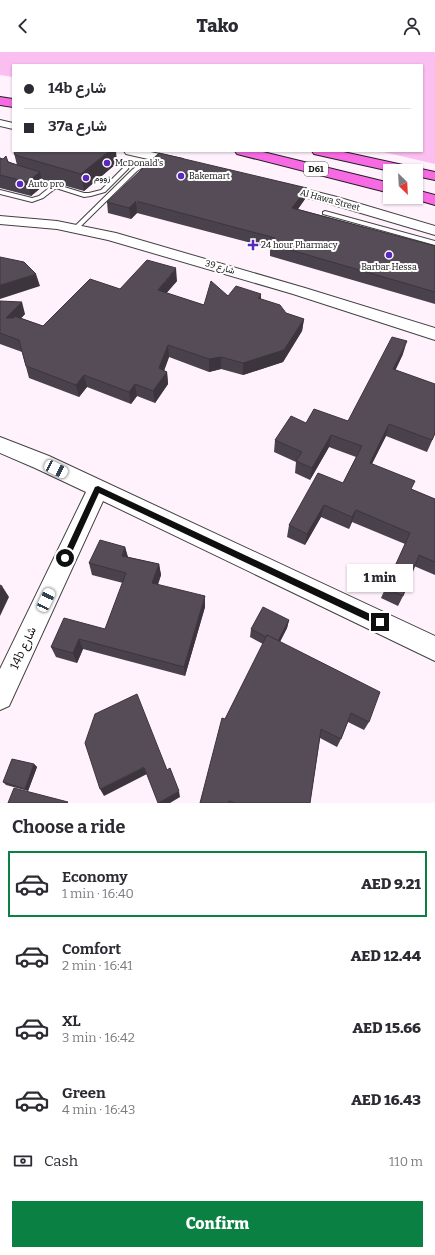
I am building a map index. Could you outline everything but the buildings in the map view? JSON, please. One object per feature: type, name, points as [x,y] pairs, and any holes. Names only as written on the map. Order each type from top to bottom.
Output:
[{"type":"main road","name":"D61","points":[[246,152],[383,186]]},
{"type":"main road","name":"D61","points":[[324,152],[383,165]]},
{"type":"main road","points":[[423,173],[435,176]]},
{"type":"main road","points":[[423,197],[435,200]]},
{"type":"street","points":[[0,123],[12,126]]},
{"type":"street","points":[[134,152],[192,166]]},
{"type":"street","name":"Al Hawa Street","points":[[267,184],[332,200],[435,231]]},
{"type":"street","name":"شارع 39","points":[[0,220],[76,228],[112,236],[241,273],[435,334]]},
{"type":"street","points":[[0,445],[42,462],[435,649]]},
{"type":"street","name":"14b شارع","points":[[0,697],[98,489]]},
{"type":"lane","points":[[25,178],[84,195],[94,194],[102,191],[126,168],[126,165],[121,161],[95,152]]},
{"type":"lane","points":[[76,228],[135,170],[156,157]]},
{"type":"lane","points":[[0,192],[32,200],[41,197],[55,186]]},
{"type":"lane","points":[[325,213],[435,243]]},
{"type":"sand","points":[[0,52],[435,52],[435,164],[383,152],[423,152],[423,64],[12,64],[12,77],[0,75]]},
{"type":"place","name":"McDonald's","points":[[107,163]]},
{"type":"place","name":"Bakemart","points":[[181,176]]},
{"type":"place","name":"زووم","points":[[86,178]]},
{"type":"place","name":"Auto pro","points":[[20,184]]},
{"type":"place","name":"24 hour Pharmacy","points":[[253,245]]},
{"type":"place","name":"Barbar Hessa","points":[[389,255]]},
{"type":"route","points":[[65,558],[98,489],[380,622]]}]
